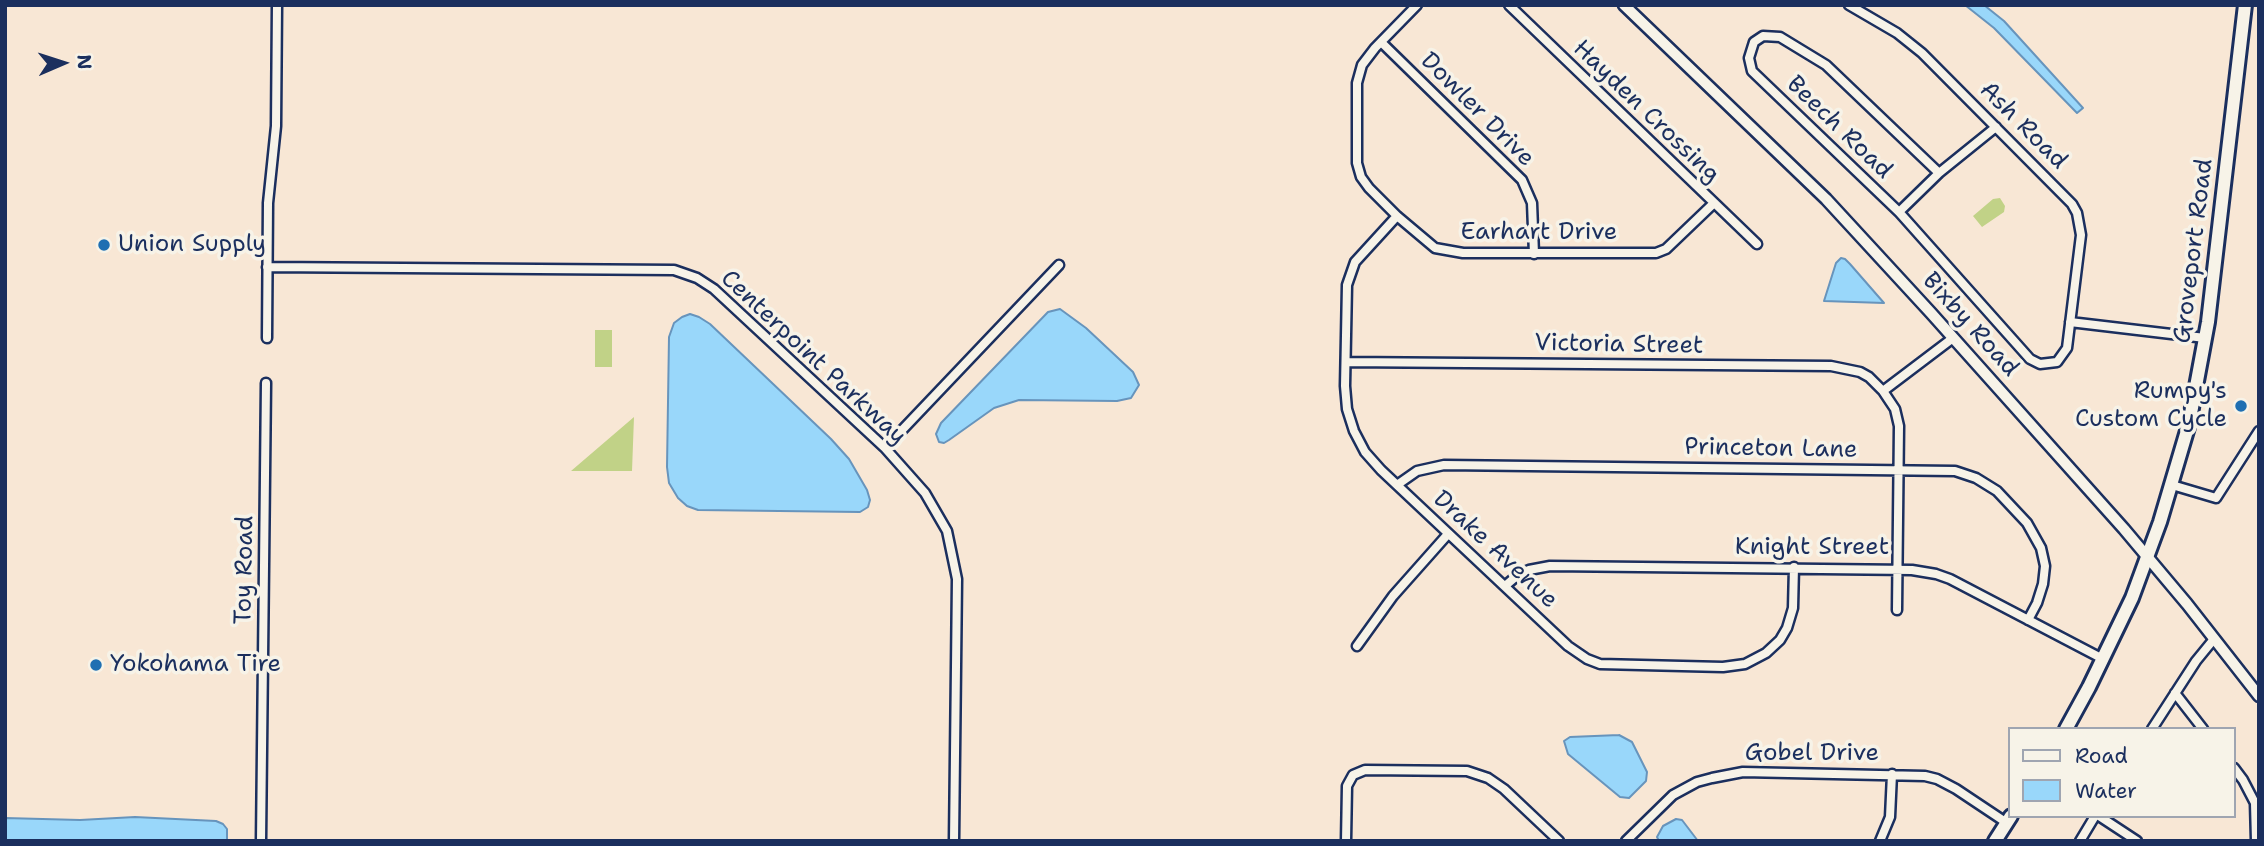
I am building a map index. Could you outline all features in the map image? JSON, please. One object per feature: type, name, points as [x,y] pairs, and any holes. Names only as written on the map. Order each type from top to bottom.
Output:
[{"type":"main road","name":"Groveport Road","points":[[2067,727],[2103,659],[2148,558],[2189,424],[2205,338],[2245,5]]},
{"type":"main road","points":[[1995,841],[2009,820]]},
{"type":"street","points":[[267,338],[269,186],[276,126],[277,5]]},
{"type":"street","name":"Earhart Drive","points":[[1417,5],[1381,41],[1362,65],[1357,93],[1357,163],[1365,183],[1396,216],[1426,242],[1443,251],[1534,254],[1656,253],[1666,249],[1713,204]]},
{"type":"street","name":"Hayden Crossing","points":[[1508,5],[1757,244]]},
{"type":"street","name":"Bixby Road","points":[[1624,5],[1826,199],[2148,558],[2259,696]]},
{"type":"street","name":"Ash Road","points":[[1849,5],[1897,33],[1922,53],[2066,195],[2077,213],[2081,235],[2070,321]]},
{"type":"street","name":"Beech Road","points":[[1939,173],[1826,65],[1775,36],[1763,36],[1754,43],[1749,58],[1752,71],[1899,212],[1972,296],[2035,362],[2052,364],[2062,358],[2067,348],[2070,321]]},
{"type":"street","name":"Dowler Drive","points":[[1381,41],[1522,180],[1532,202],[1534,254]]},
{"type":"street","points":[[1899,212],[1939,173],[1996,127]]},
{"type":"street","name":"Drake Avenue","points":[[1396,216],[1355,262],[1349,273],[1346,362],[1348,409],[1354,432],[1365,452],[1397,485],[1568,646],[1600,664],[1723,667],[1753,660],[1766,653],[1787,628],[1793,608],[1794,567]]},
{"type":"street","points":[[885,448],[1059,265]]},
{"type":"street","name":"Centerpoint Parkway","points":[[267,267],[674,270],[697,278],[715,289],[885,448],[925,493],[947,531],[957,579],[954,841]]},
{"type":"street","points":[[2070,321],[2205,338]]},
{"type":"street","points":[[1897,610],[1897,418],[1895,409],[1883,391],[1953,338]]},
{"type":"street","name":"Victoria Street","points":[[1346,362],[1831,366],[1860,372],[1883,391]]},
{"type":"street","name":"Toy Road","points":[[261,841],[266,383]]},
{"type":"street","points":[[2172,485],[2216,498],[2259,431]]},
{"type":"street","name":"Princeton Lane","points":[[1397,485],[1417,471],[1444,465],[1955,471],[1976,478],[1997,491],[2027,523],[2041,548],[2045,566],[2043,584],[2028,620]]},
{"type":"street","points":[[1357,646],[1392,596],[1448,534]]},
{"type":"street","name":"Knight Street","points":[[1505,586],[1519,574],[1550,566],[1898,568],[1950,579],[2103,659]]},
{"type":"street","points":[[2153,727],[2196,661],[2214,639]]},
{"type":"street","points":[[2175,693],[2201,727]]},
{"type":"street","points":[[1346,841],[1347,786],[1353,775],[1365,770],[1467,771],[1488,778],[1504,789],[1559,841]]},
{"type":"street","points":[[2236,770],[2255,803],[2256,841]]},
{"type":"street","name":"Gobel Drive","points":[[1626,841],[1673,795],[1697,782],[1758,772],[1925,776],[1937,779],[2009,820]]},
{"type":"street","points":[[1880,841],[1890,817],[1892,774]]},
{"type":"street","points":[[2080,841],[2096,818]]},
{"type":"street","points":[[2100,818],[2137,841]]},
{"type":"green space","points":[[2000,198],[2005,206],[2004,212],[1982,227],[1973,216],[1993,199]]},
{"type":"green space","points":[[595,330],[612,330],[612,367],[595,367]]},
{"type":"green space","points":[[634,417],[632,471],[571,471]]},
{"type":"water","points":[[1965,5],[1984,5],[2004,21],[2083,108],[2077,113],[1994,28]]},
{"type":"water","points":[[1841,258],[1850,264],[1884,303],[1824,301],[1836,263]]},
{"type":"water","points":[[1060,309],[1086,328],[1133,372],[1139,385],[1131,398],[1117,401],[1019,400],[994,408],[949,440],[939,442],[936,434],[941,423],[1048,312]]},
{"type":"water","points":[[690,314],[710,324],[831,439],[849,459],[867,490],[870,500],[868,507],[860,512],[698,510],[687,506],[678,498],[669,483],[667,467],[669,337],[674,323]]},
{"type":"water","points":[[1619,735],[1632,742],[1647,772],[1646,781],[1629,798],[1620,797],[1568,754],[1564,741],[1570,737]]},
{"type":"water","points":[[135,817],[216,821],[227,829],[227,841],[5,841],[5,818],[80,820]]},
{"type":"water","points":[[1676,819],[1682,820],[1698,841],[1659,841],[1657,837],[1663,826]]},
{"type":"place","name":"Union Supply","points":[[104,245]]},
{"type":"place","name":"Rumpy's Custom Cycle","points":[[2241,406]]},
{"type":"place","name":"Yokohama Tire","points":[[96,665]]}]
